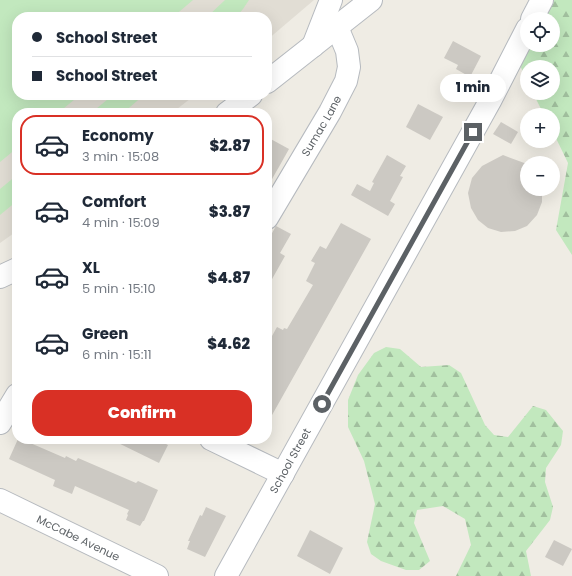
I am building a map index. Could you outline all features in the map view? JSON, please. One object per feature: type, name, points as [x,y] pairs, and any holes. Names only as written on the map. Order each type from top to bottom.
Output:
[{"type":"street","points":[[313,47],[331,0]]},
{"type":"street","points":[[272,78],[371,0]]},
{"type":"street","points":[[536,12],[542,0]]},
{"type":"street","name":"Sumac Lane","points":[[272,210],[330,112],[346,81],[349,67],[347,51],[337,27]]},
{"type":"street","name":"School Street","points":[[226,576],[490,101],[520,43]]},
{"type":"street","points":[[234,108],[244,100]]},
{"type":"street","points":[[0,278],[12,272]]},
{"type":"street","points":[[0,423],[12,403]]},
{"type":"street","points":[[221,444],[283,474]]},
{"type":"street","name":"McCabe Avenue","points":[[0,500],[157,576]]},
{"type":"shaded area","points":[[0,0],[314,0],[272,36],[272,12],[12,12],[12,100],[189,100],[178,108],[12,108],[12,235],[0,243]]},
{"type":"green space","points":[[0,0],[193,0],[179,12],[12,12],[12,100],[74,100],[64,108],[12,108],[12,152],[0,162]]},
{"type":"green space","points":[[225,0],[249,0],[240,12],[212,12]]},
{"type":"green space","points":[[542,0],[572,0],[572,255],[556,230],[568,163],[560,146],[560,108],[540,108],[536,100],[560,100],[560,60],[520,60],[520,65],[514,53],[520,49],[520,52],[560,52],[560,12],[536,12]]},
{"type":"green space","points":[[107,100],[138,100],[129,108],[97,108]]},
{"type":"green space","points":[[12,179],[12,205],[0,215],[0,189]]},
{"type":"green space","points":[[386,347],[400,349],[421,367],[449,365],[461,373],[485,425],[494,435],[508,437],[533,406],[546,410],[563,431],[561,445],[546,468],[545,482],[553,507],[550,520],[526,551],[531,576],[456,576],[471,545],[465,519],[443,506],[417,510],[414,523],[430,561],[419,570],[406,570],[381,561],[371,554],[367,542],[375,504],[364,461],[348,427],[348,400],[358,375],[374,353]]},
{"type":"building","points":[[453,41],[481,56],[470,77],[456,69],[458,65],[444,58]]},
{"type":"building","points":[[418,104],[443,117],[430,140],[406,127]]},
{"type":"building","points":[[501,122],[518,132],[511,144],[493,134]]},
{"type":"building","points":[[272,140],[289,149],[272,179]]},
{"type":"building","points":[[387,155],[406,166],[400,176],[403,177],[390,201],[395,204],[388,216],[351,195],[357,184],[370,191],[374,183],[372,182]]},
{"type":"building","points":[[503,155],[520,161],[520,196],[542,196],[542,202],[537,215],[527,226],[515,231],[501,232],[488,228],[478,220],[471,208],[468,193],[472,178],[482,166]]},
{"type":"building","points":[[341,223],[371,239],[272,415],[272,336],[277,327],[283,330],[284,328],[287,329],[313,285],[306,281],[315,263],[311,261],[320,246],[326,249]]},
{"type":"building","points":[[276,226],[291,234],[280,253],[285,256],[272,279],[272,233]]},
{"type":"building","points":[[16,444],[33,444],[65,458],[66,456],[76,461],[78,458],[136,483],[138,481],[158,490],[144,521],[140,526],[126,520],[129,510],[75,486],[72,494],[53,486],[55,480],[9,459]]},
{"type":"building","points":[[120,444],[166,444],[168,445],[159,463]]},
{"type":"building","points":[[206,507],[226,516],[205,557],[187,549],[190,541],[188,541],[200,515],[202,516]]},
{"type":"building","points":[[310,530],[343,548],[330,574],[297,556]]},
{"type":"building","points":[[554,540],[572,549],[563,566],[545,557]]},
{"type":"route","points":[[322,404],[473,132]]}]
